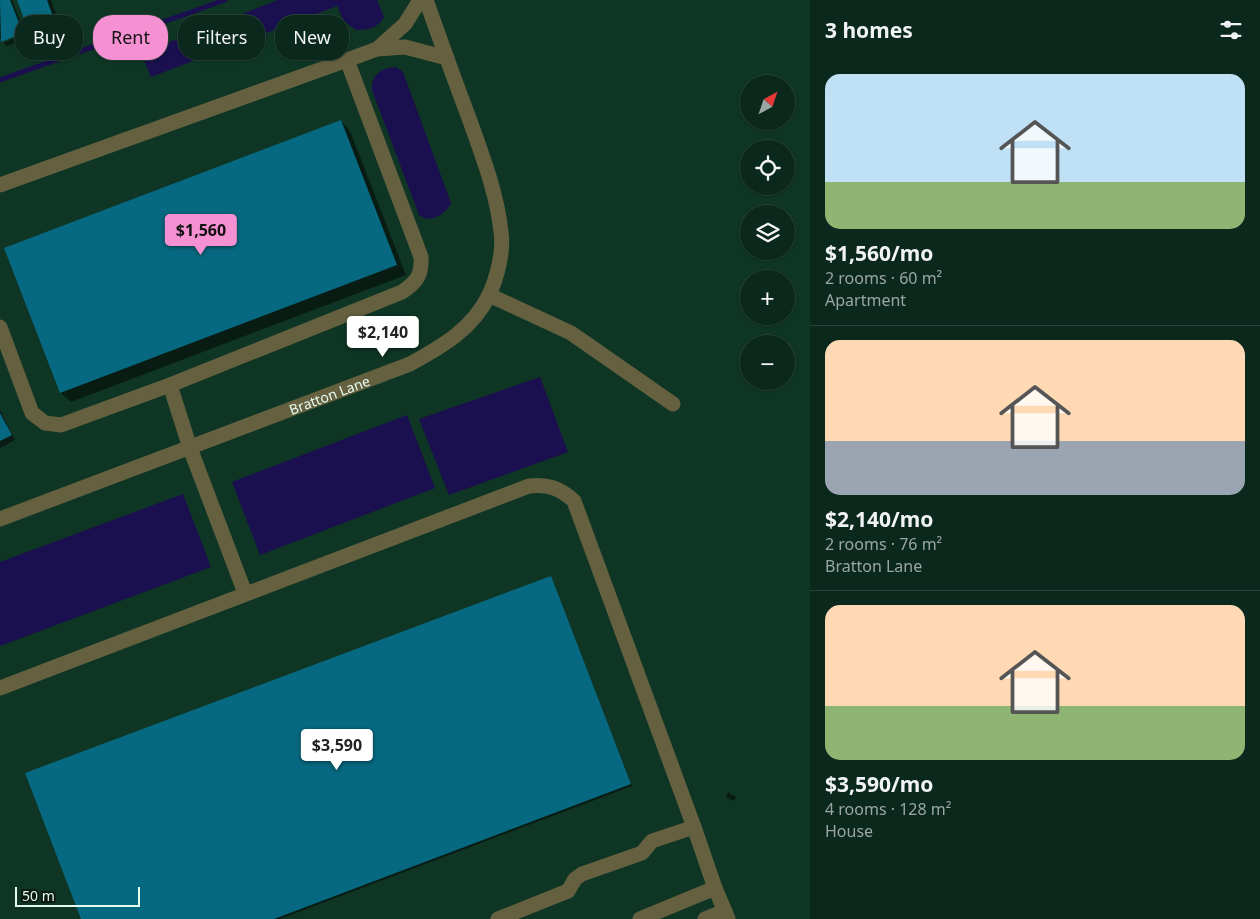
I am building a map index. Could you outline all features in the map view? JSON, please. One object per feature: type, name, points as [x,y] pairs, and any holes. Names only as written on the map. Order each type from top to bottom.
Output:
[{"type":"street","points":[[377,49],[405,24],[420,0]]},
{"type":"street","name":"Bratton Lane","points":[[0,519],[410,364],[446,344],[470,323],[489,295],[498,267],[502,234],[493,191],[483,159],[426,0]]},
{"type":"street","points":[[349,59],[377,49],[405,47],[447,58]]},
{"type":"street","points":[[0,185],[347,60],[421,257],[422,272],[414,284],[402,292],[170,385],[60,425],[45,423],[32,413],[0,327]]},
{"type":"street","points":[[489,295],[571,333],[673,404]]},
{"type":"street","points":[[170,385],[190,448],[245,593]]},
{"type":"street","points":[[0,688],[529,486],[542,485],[559,490],[574,501],[726,915],[704,919]]},
{"type":"street","points":[[498,919],[568,891],[575,879],[582,874],[642,853],[652,841],[694,827]]},
{"type":"street","points":[[640,919],[715,888]]},
{"type":"shaded area","points":[[278,0],[377,0],[384,17],[379,24],[372,28],[356,30],[349,25],[349,15],[341,15],[337,6],[313,15],[275,15],[275,30],[265,33],[265,15],[239,15]]},
{"type":"shaded area","points":[[178,39],[178,60],[196,60],[151,77],[144,60],[168,60],[168,43]]},
{"type":"shaded area","points":[[396,67],[403,72],[451,203],[442,214],[433,218],[423,218],[419,215],[372,90],[373,80],[378,73],[382,70]]},
{"type":"shaded area","points":[[540,377],[568,452],[449,495],[419,419]]},
{"type":"shaded area","points":[[407,415],[435,488],[260,555],[232,482]]},
{"type":"shaded area","points":[[183,494],[211,567],[0,646],[0,562]]},
{"type":"building","points":[[0,0],[10,0],[16,15],[15,36],[1,42]]},
{"type":"building","points":[[17,0],[47,0],[52,15],[23,15]]},
{"type":"building","points":[[341,120],[397,265],[60,393],[4,248]]},
{"type":"building","points":[[0,413],[12,435],[0,441]]},
{"type":"building","points":[[551,576],[631,784],[274,919],[81,919],[25,773]]},
{"type":"waterway","points":[[0,80],[225,0]]}]
